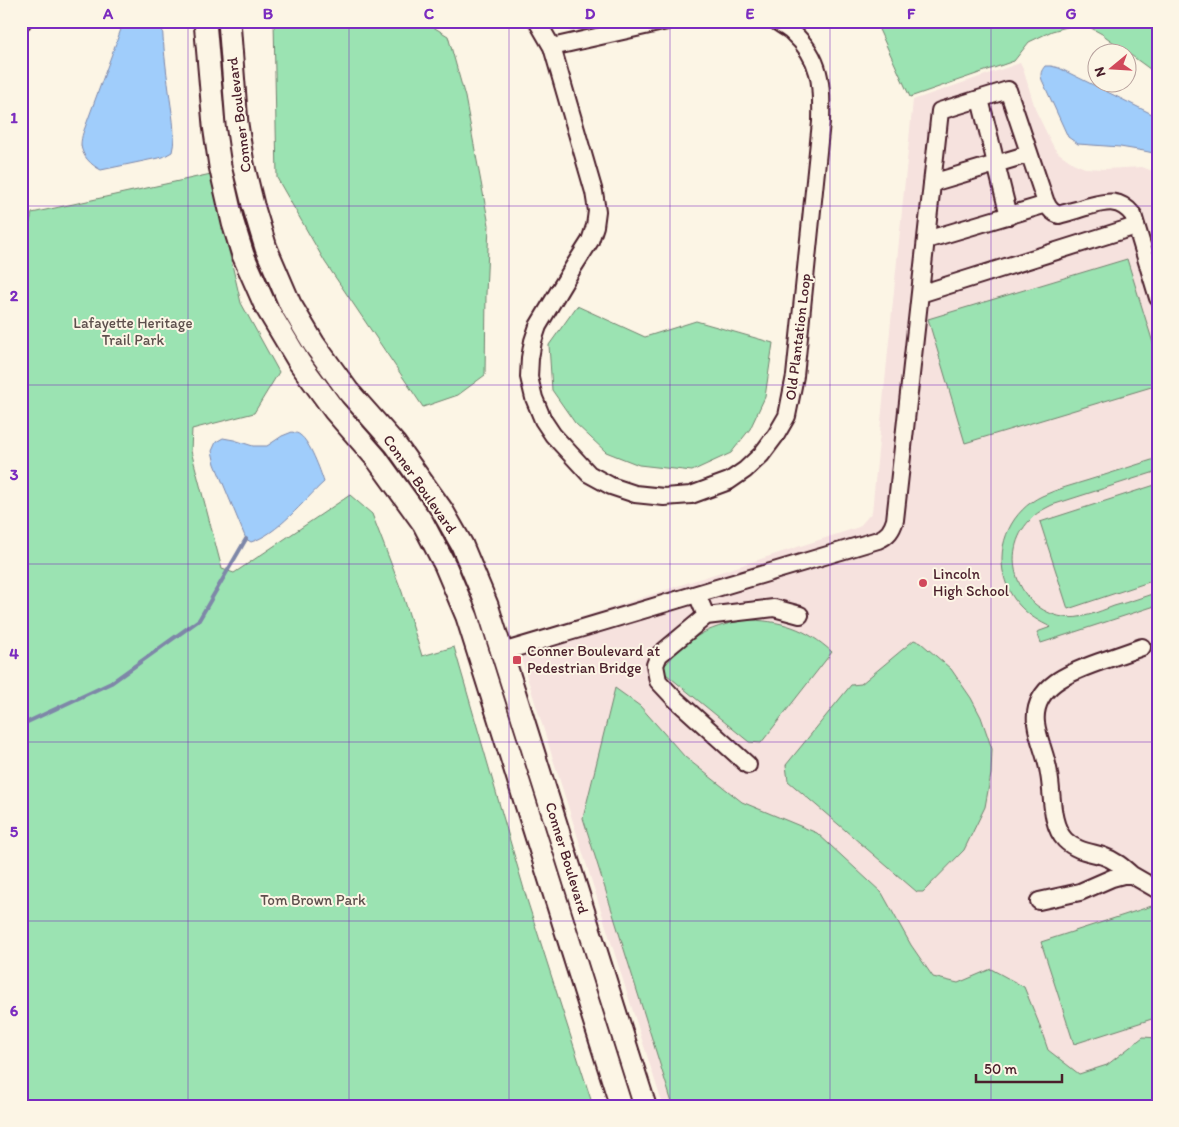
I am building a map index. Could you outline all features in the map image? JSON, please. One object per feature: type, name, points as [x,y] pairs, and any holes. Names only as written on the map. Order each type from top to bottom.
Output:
[{"type":"main road","name":"Conner Boulevard","points":[[205,21],[214,125],[220,166],[243,255],[266,305],[299,362],[334,410],[376,458],[423,523],[445,565],[467,617],[621,1106]]},
{"type":"main road","name":"Conner Boulevard","points":[[229,21],[236,124],[253,206],[266,248],[290,304],[314,344],[348,391],[395,444],[442,510],[462,545],[487,605],[644,1106]]},
{"type":"main road","points":[[480,659],[502,652]]},
{"type":"street","name":"Old Plantation Loop","points":[[536,21],[552,47],[594,192],[597,211],[590,241],[538,326],[530,358],[530,377],[534,398],[544,420],[554,435],[589,474],[611,486],[635,494],[664,497],[691,495],[729,481],[762,455],[787,416],[795,376],[821,122],[822,95],[814,58],[792,31],[776,21]]},
{"type":"street","points":[[552,47],[667,21]]},
{"type":"street","points":[[502,652],[878,540],[888,534],[893,528],[896,517],[940,111],[1008,90],[1046,204],[1054,213],[1059,215],[1107,201],[1128,208],[1133,215],[1153,266],[1158,298]]},
{"type":"street","points":[[980,99],[1008,216]]},
{"type":"street","points":[[932,183],[1029,154]]},
{"type":"street","points":[[926,240],[1046,204]]},
{"type":"street","points":[[920,294],[1136,226]]},
{"type":"street","points":[[697,594],[706,616]]},
{"type":"street","points":[[748,765],[658,681],[655,665],[659,655],[706,616],[774,608],[800,614]]},
{"type":"street","points":[[1142,647],[1075,671],[1059,679],[1038,701],[1036,723],[1049,771],[1054,816],[1058,830],[1064,839],[1085,852],[1113,860],[1132,875],[1158,890]]},
{"type":"street","points":[[1039,901],[1080,892],[1112,878],[1132,875]]},
{"type":"shaded area","name":"Lincoln High School","points":[[1020,63],[1036,111],[1054,148],[1060,154],[1073,163],[1085,168],[1142,167],[1158,173],[1158,1106],[663,1106],[515,639],[859,527],[872,512],[913,100]]},
{"type":"green space","points":[[274,21],[425,22],[448,36],[465,97],[489,225],[485,375],[458,395],[423,407],[325,262],[277,178]]},
{"type":"green space","points":[[822,21],[1158,21],[1158,75],[1136,59],[1136,42],[1113,42],[1082,23],[1052,31],[1029,42],[1014,61],[910,97],[876,23],[829,27]]},
{"type":"green space","points":[[211,174],[241,303],[279,372],[254,413],[192,429],[191,451],[222,569],[234,573],[350,495],[372,514],[402,592],[422,656],[454,647],[528,903],[593,1106],[21,1106],[21,261],[32,213]]},
{"type":"green space","points":[[1127,259],[1158,359],[1158,385],[965,443],[928,319]]},
{"type":"green space","points":[[577,306],[645,337],[696,321],[773,343],[765,397],[750,429],[731,453],[692,471],[639,465],[606,452],[575,423],[552,390],[549,345]]},
{"type":"green space","points":[[1158,458],[1158,471],[1052,505],[1037,513],[1020,533],[1015,548],[1014,563],[1017,578],[1024,591],[1034,603],[1047,612],[1063,617],[1089,615],[1158,592],[1158,605],[1041,643],[1037,632],[1051,627],[1021,607],[1011,593],[1004,576],[1002,552],[1009,529],[1015,519],[1031,502],[1042,496]]},
{"type":"green space","points":[[1158,484],[1158,579],[1068,609],[1040,522]]},
{"type":"green space","points":[[745,620],[758,620],[792,627],[812,637],[832,652],[761,743],[749,742],[661,670],[679,650],[697,636],[718,627]]},
{"type":"green space","points":[[914,640],[921,643],[951,669],[971,698],[981,717],[992,749],[991,774],[985,807],[964,850],[923,892],[917,892],[788,781],[786,765],[851,685],[861,684]]},
{"type":"green space","points":[[615,688],[640,706],[685,757],[742,802],[817,833],[882,893],[911,945],[933,977],[958,983],[991,969],[1024,987],[1048,1050],[1079,1074],[1107,1065],[1143,1037],[1158,1038],[1158,1106],[673,1106],[583,818]]},
{"type":"green space","points":[[1158,904],[1158,1017],[1074,1044],[1041,942]]},
{"type":"water","points":[[124,21],[162,21],[173,122],[172,152],[163,157],[101,170],[94,166],[85,156],[81,140]]},
{"type":"water","points":[[1045,66],[1059,68],[1086,81],[1086,92],[1107,92],[1158,117],[1158,154],[1120,147],[1078,144],[1068,137],[1042,80],[1041,73]]},
{"type":"water","points":[[292,432],[299,434],[304,439],[324,482],[280,525],[261,538],[251,542],[246,539],[215,464],[212,451],[216,442],[223,438],[253,446],[267,446]]},
{"type":"waterway","points":[[21,725],[111,683],[199,620],[246,539]]},
{"type":"place","name":"Lincoln High School","points":[[923,583]]},
{"type":"place","name":"Conner Boulevard at Pedestrian Bridge","points":[[517,660]]},
{"type":"park label","name":"Lafayette Heritage Trail Park","points":[[133,332]]},
{"type":"park label","name":"Tom Brown Park","points":[[313,900]]}]
